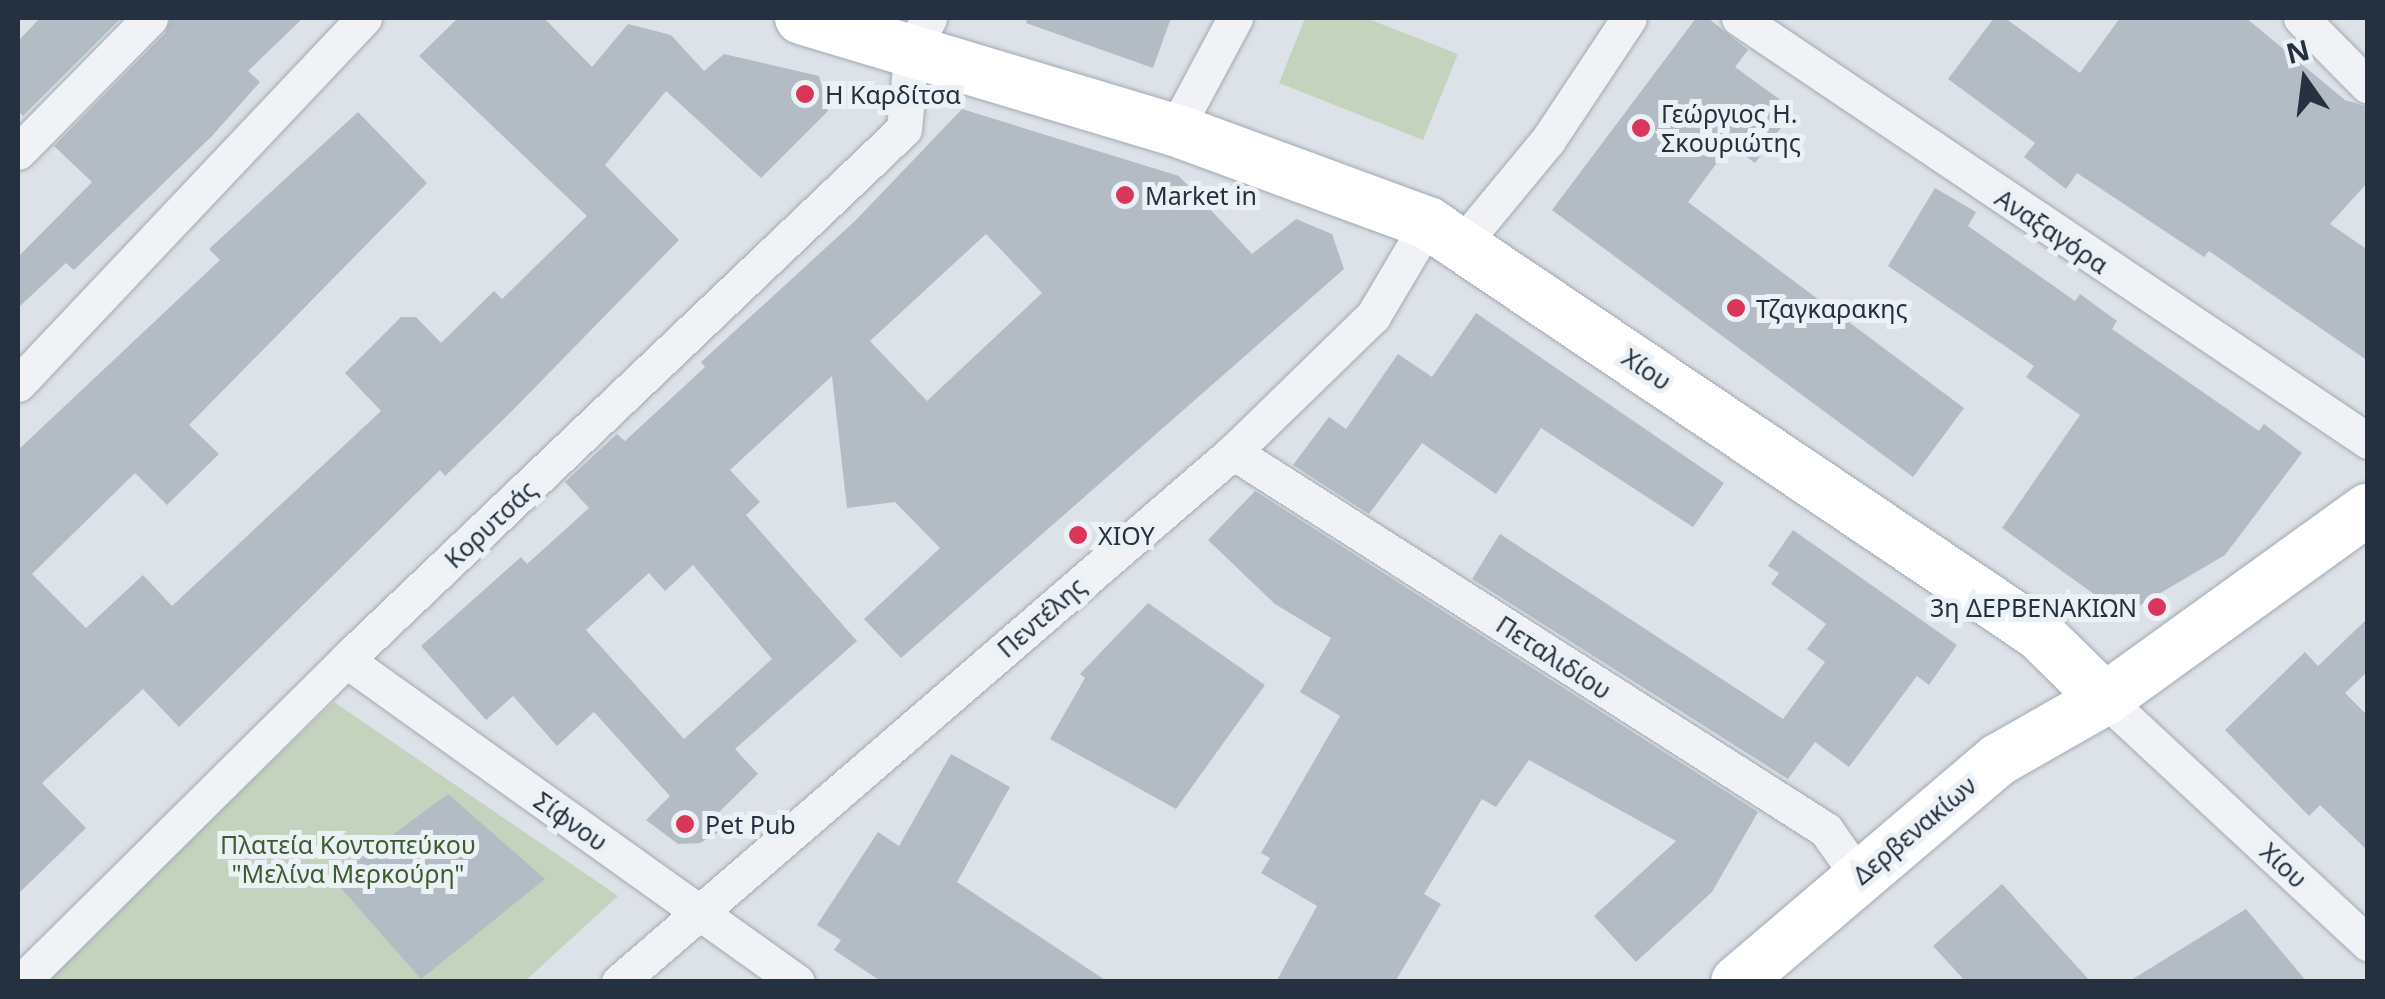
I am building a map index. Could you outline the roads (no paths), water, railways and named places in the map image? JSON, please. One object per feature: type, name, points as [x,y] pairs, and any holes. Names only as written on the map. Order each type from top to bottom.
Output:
[{"type":"street","points":[[18,152],[150,18]]},
{"type":"street","points":[[18,384],[364,18]]},
{"type":"street","name":"Χίου","points":[[801,18],[920,33],[1445,234],[2039,634],[2368,942]]},
{"type":"street","points":[[1175,130],[1234,18]]},
{"type":"street","name":"Πεντέλης","points":[[619,982],[697,910],[1234,452],[1374,316],[1445,234],[1548,140],[1628,18]]},
{"type":"street","name":"Αναξαγόρα","points":[[1739,18],[2368,441]]},
{"type":"street","points":[[2301,18],[2368,86]]},
{"type":"street","name":"Κορυτσάς","points":[[21,982],[346,660],[904,129],[920,33]]},
{"type":"street","name":"Πεταλιδίου","points":[[1234,452],[1826,830],[1859,877]]},
{"type":"street","name":"Δερβενακίων","points":[[1737,982],[1998,760],[2105,698],[2368,509]]},
{"type":"street","name":"Σίφνου","points":[[346,660],[797,982]]},
{"type":"street","name":"Δερβενακίων","points":[[1787,982],[2062,750],[2105,698]]},
{"type":"place","name":"Η Καρδίτσα","points":[[805,94]]},
{"type":"place","name":"Γεώργιος Η. Σκουριώτης","points":[[1641,128]]},
{"type":"place","name":"Market in","points":[[1125,195]]},
{"type":"place","name":"Τζαγκαρακης","points":[[1736,308]]},
{"type":"place","name":"ΧΙΟΥ","points":[[1078,535]]},
{"type":"place","name":"3η ΔΕΡΒΕΝΑΚΙΩΝ","points":[[2157,607]]},
{"type":"place","name":"Pet Pub","points":[[685,824]]},
{"type":"park label","name":"Πλατεία Κοντοπεύκου \"Μελίνα Μερκούρη\"","points":[[348,860]]}]
